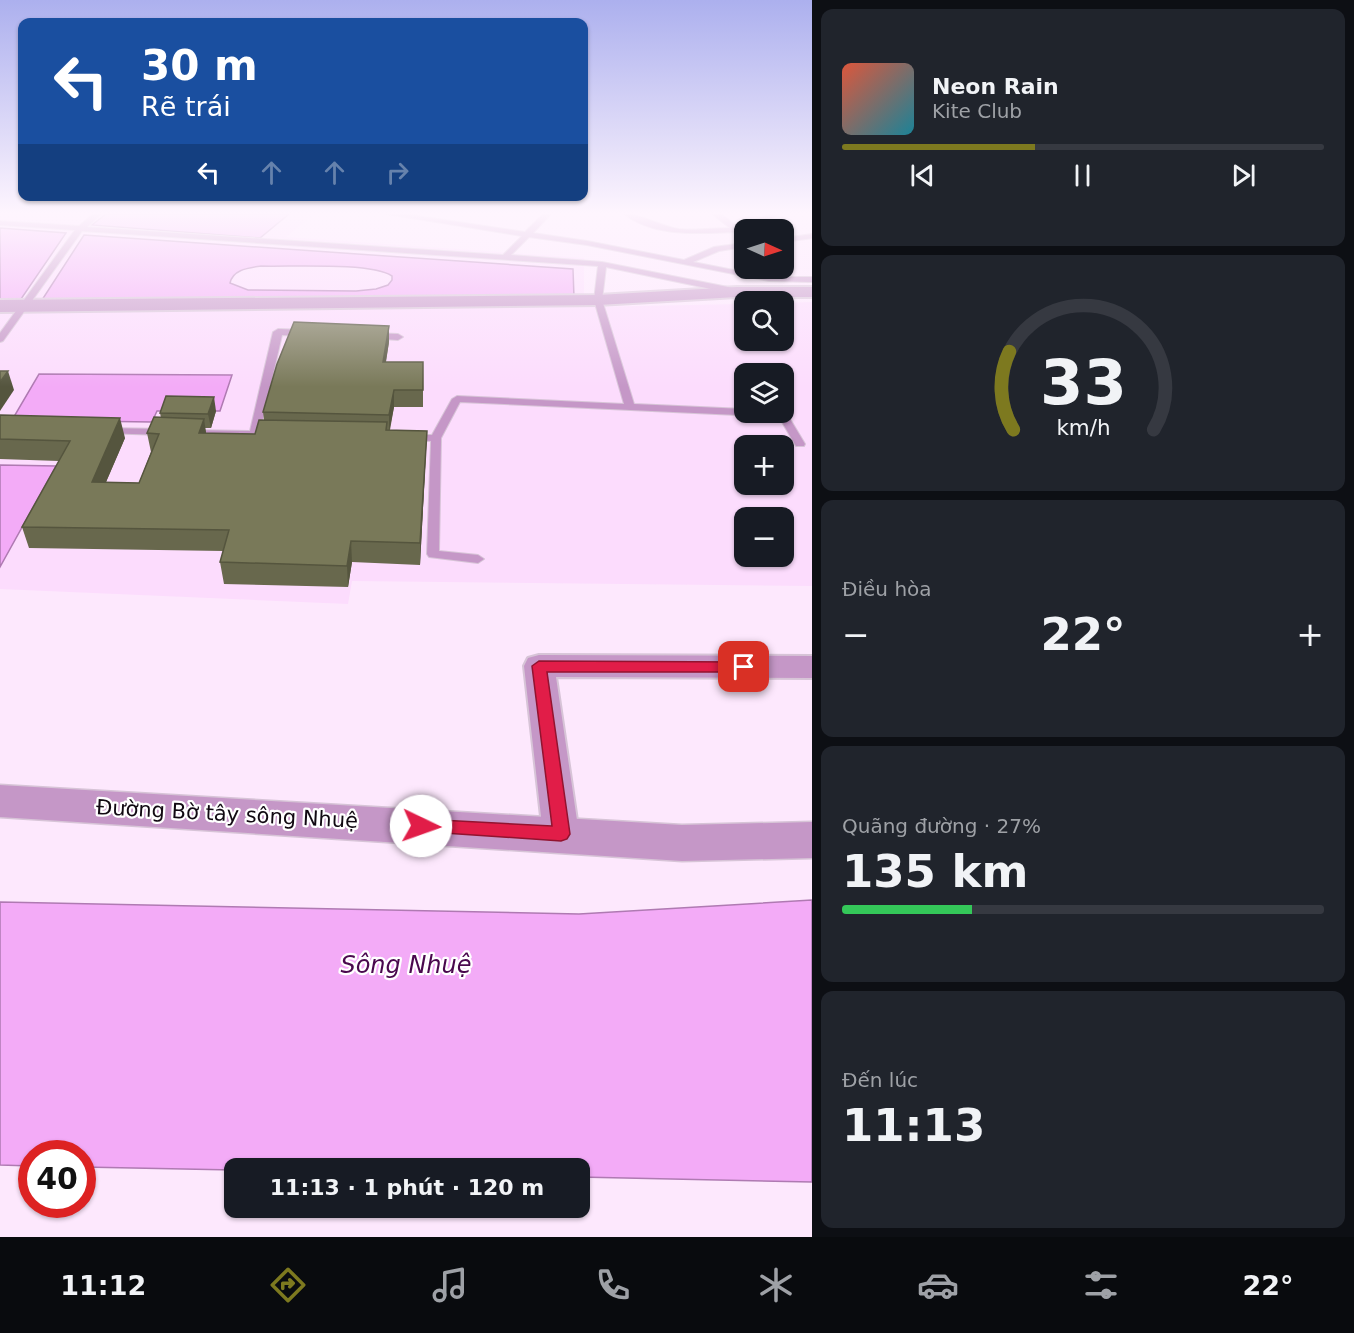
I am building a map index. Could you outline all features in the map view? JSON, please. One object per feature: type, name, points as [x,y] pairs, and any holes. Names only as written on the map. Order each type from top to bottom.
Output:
[{"type":"street","points":[[0,306],[598,300],[734,292]]},
{"type":"street","points":[[794,292],[812,292]]},
{"type":"street","points":[[561,834],[539,666],[812,667]]},
{"type":"street","name":"Đường Bờ tây sông Nhuệ","points":[[0,801],[682,843],[812,840]]},
{"type":"lane","points":[[0,339],[49,272]]},
{"type":"lane","points":[[601,272],[598,300],[630,407]]},
{"type":"lane","points":[[639,272],[734,291]]},
{"type":"lane","points":[[729,272],[769,279],[812,280]]},
{"type":"lane","points":[[254,434],[278,332],[314,334]]},
{"type":"lane","points":[[362,335],[398,337]]},
{"type":"lane","points":[[478,559],[433,554],[436,438],[457,399],[734,411]]},
{"type":"lane","points":[[787,423],[800,444]]},
{"type":"lane","points":[[92,431],[288,434]]},
{"type":"lane","points":[[402,437],[436,438]]},
{"type":"shaded area","points":[[0,272],[584,272],[584,307],[734,304],[734,351],[794,351],[794,303],[812,302],[812,586],[352,581],[348,604],[0,589]]},
{"type":"water","points":[[0,272],[40,272],[19,302],[0,301]]},
{"type":"water","points":[[60,272],[239,272],[230,283],[248,290],[356,291],[388,285],[392,276],[380,272],[573,272],[574,298],[40,303]]},
{"type":"water","points":[[39,374],[232,375],[220,411],[157,411],[152,422],[12,420]]},
{"type":"water","points":[[0,465],[56,466],[0,567]]},
{"type":"water","name":"Sông Nhuệ","points":[[812,900],[812,1182],[590,1177],[590,1158],[224,1158],[224,1170],[96,1167],[96,1140],[18,1140],[18,1166],[0,1165],[0,902],[579,914]]},
{"type":"building","points":[[294,322],[389,326],[383,362],[423,362],[423,390],[394,390],[389,415],[263,412],[277,364]]},
{"type":"building","points":[[0,371],[8,371],[0,382]]},
{"type":"building","points":[[166,396],[214,397],[208,414],[160,413]]},
{"type":"building","points":[[0,415],[120,418],[92,482],[139,483],[159,434],[147,433],[154,417],[204,419],[199,433],[255,434],[259,420],[387,422],[386,430],[427,431],[420,543],[351,541],[347,566],[220,562],[229,530],[22,527],[70,441],[0,439]]},
{"type":"route","points":[[421,826],[561,834],[539,666],[744,667]]}]
